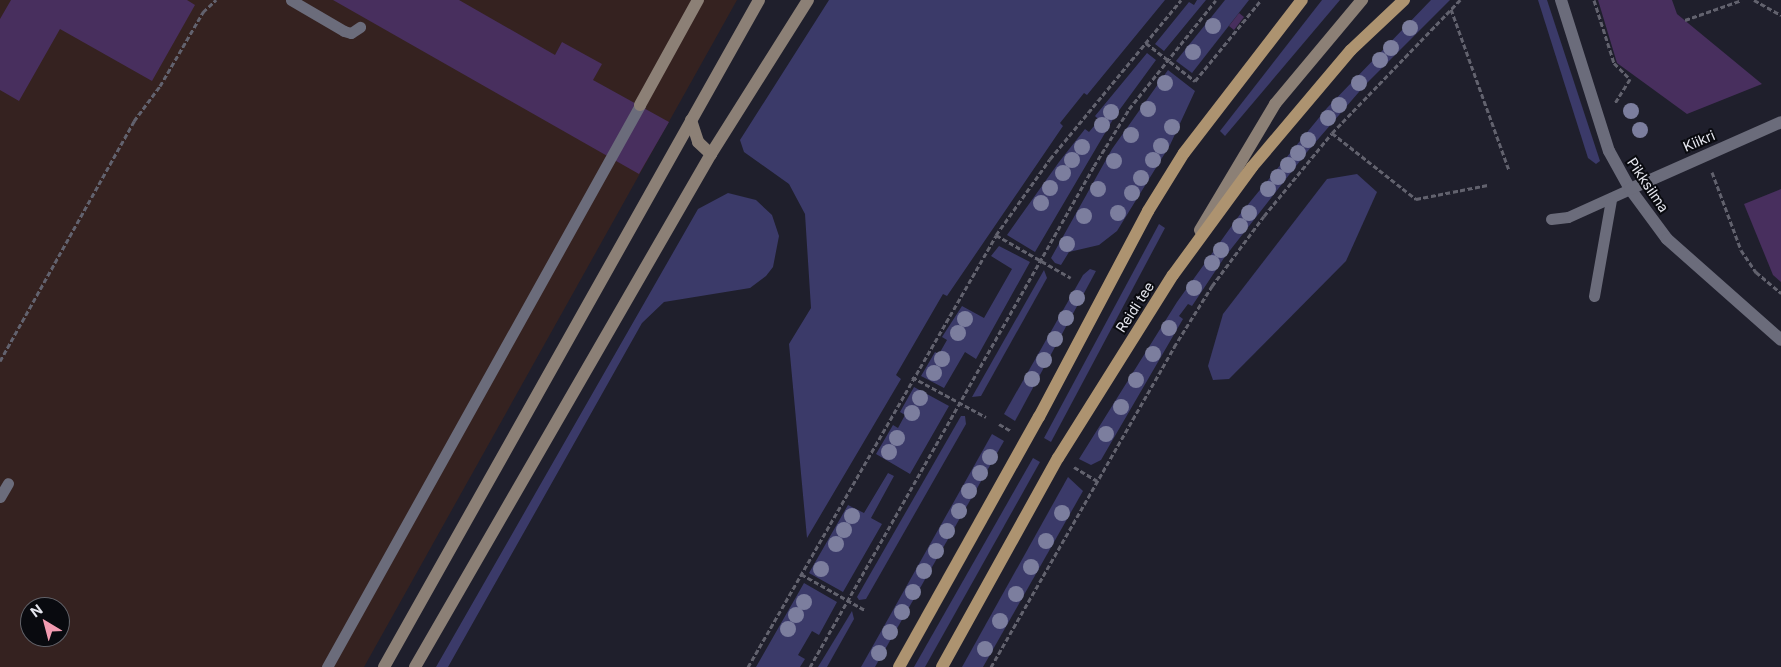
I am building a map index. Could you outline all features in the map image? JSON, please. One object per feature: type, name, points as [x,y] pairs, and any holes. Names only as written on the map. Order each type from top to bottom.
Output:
[{"type":"main road","points":[[899,667],[1039,418],[1148,210],[1184,153],[1302,0]]},
{"type":"main road","name":"Reidi tee","points":[[942,667],[1058,458],[1173,276],[1252,167],[1352,50],[1404,0]]},
{"type":"street","points":[[640,105],[698,0]]},
{"type":"street","points":[[384,667],[759,0]]},
{"type":"street","points":[[415,667],[711,154],[808,0]]},
{"type":"street","points":[[1173,276],[1275,104],[1362,0]]},
{"type":"street","name":"Pikksilma","points":[[1561,0],[1609,151],[1630,189],[1667,239],[1781,340]]},
{"type":"street","points":[[691,120],[698,142],[711,154]]},
{"type":"street","name":"Kiikri","points":[[1630,189],[1781,122]]},
{"type":"lane","points":[[292,0],[344,31],[351,33],[360,27]]},
{"type":"lane","points":[[327,667],[640,105]]},
{"type":"lane","points":[[1551,219],[1568,217],[1611,200],[1630,189]]},
{"type":"lane","points":[[1594,296],[1611,200]]},
{"type":"lane","points":[[0,497],[8,483]]},
{"type":"path","points":[[0,361],[134,121],[160,86],[203,12],[216,0]]},
{"type":"path","points":[[748,667],[912,377],[996,235],[1050,159],[1180,0]]},
{"type":"path","points":[[810,667],[1039,262],[1130,109],[1216,0]]},
{"type":"path","points":[[1146,43],[1195,81],[1261,0]]},
{"type":"path","points":[[991,667],[1097,481],[1212,286],[1264,216],[1332,133],[1460,0]]},
{"type":"path","points":[[1594,0],[1614,63],[1630,79],[1614,104]]},
{"type":"path","points":[[1685,20],[1742,0]]},
{"type":"path","points":[[1754,0],[1781,15]]},
{"type":"path","points":[[1450,9],[1509,170]]},
{"type":"path","points":[[1332,133],[1416,199],[1488,185]]},
{"type":"path","points":[[1711,169],[1729,224],[1741,250],[1756,272],[1781,293]]},
{"type":"path","points":[[996,235],[1039,262],[1071,278]]},
{"type":"path","points":[[912,377],[986,417]]},
{"type":"path","points":[[999,424],[1012,431]]},
{"type":"path","points":[[1073,467],[1097,481]]},
{"type":"path","points":[[801,574],[865,610]]},
{"type":"shaded area","points":[[0,0],[737,0],[364,667],[0,667]]},
{"type":"shaded area","points":[[829,0],[1165,0],[1087,95],[1084,93],[1060,123],[1063,126],[947,296],[943,294],[896,375],[901,379],[807,538],[789,344],[811,308],[805,214],[789,184],[744,152],[740,140]]},
{"type":"shaded area","points":[[1197,0],[1206,0],[1164,51],[1155,44],[1189,2],[1194,5]]},
{"type":"shaded area","points":[[1225,0],[1249,0],[1192,73],[1176,61]]},
{"type":"shaded area","points":[[1322,0],[1340,0],[1225,136],[1220,131]]},
{"type":"shaded area","points":[[1431,0],[1450,0],[1365,85],[1307,152],[1224,258],[1192,306],[1188,304],[1179,316],[1183,319],[1101,460],[1091,465],[1079,459],[1177,302],[1241,213],[1327,108]]},
{"type":"shaded area","points":[[1538,0],[1547,0],[1600,161],[1596,164],[1588,158]]},
{"type":"shaded area","points":[[1147,53],[1156,60],[1115,116],[1035,252],[1007,235],[1059,162],[1085,129],[1089,132],[1099,120],[1095,116]]},
{"type":"shaded area","points":[[1168,70],[1195,91],[1170,145],[1117,231],[1099,245],[1069,252],[1061,265],[1055,263],[1051,258],[1112,149]]},
{"type":"shaded area","points":[[1357,174],[1377,192],[1346,261],[1229,379],[1213,380],[1208,366],[1223,314],[1327,179]]},
{"type":"shaded area","points":[[728,193],[756,200],[772,215],[779,236],[773,267],[766,276],[750,288],[664,302],[642,323],[448,667],[436,667],[698,209]]},
{"type":"shaded area","points":[[1159,224],[1165,228],[1051,442],[1044,438]]},
{"type":"shaded area","points":[[999,246],[1030,262],[976,359],[965,352],[944,388],[921,376],[935,352],[939,354],[947,340],[942,337],[962,306],[984,318],[1012,269],[991,256]]},
{"type":"shaded area","points":[[1090,269],[1096,271],[1015,421],[1004,414],[1083,275]]},
{"type":"shaded area","points":[[1044,270],[1047,278],[981,396],[972,397]]},
{"type":"shaded area","points":[[914,387],[949,406],[910,474],[876,454],[893,425],[898,428],[905,415],[900,412]]},
{"type":"shaded area","points":[[961,416],[965,416],[966,424],[866,599],[859,600],[857,597]]},
{"type":"shaded area","points":[[992,434],[1004,441],[875,667],[861,667]]},
{"type":"shaded area","points":[[1033,458],[1040,462],[925,667],[914,667]]},
{"type":"shaded area","points":[[888,473],[894,476],[871,518],[882,524],[843,592],[809,573],[848,505],[864,513]]},
{"type":"shaded area","points":[[1068,477],[1083,491],[983,667],[962,667]]},
{"type":"shaded area","points":[[804,583],[837,602],[819,635],[812,631],[798,655],[805,659],[800,667],[756,667]]},
{"type":"shaded area","points":[[852,611],[854,619],[827,667],[818,667]]},
{"type":"building","points":[[11,0],[187,0],[195,5],[152,81],[60,29],[19,101],[0,90],[0,19]]},
{"type":"building","points":[[333,0],[459,0],[555,55],[562,42],[602,64],[593,80],[669,122],[639,174]]},
{"type":"building","points":[[1598,0],[1672,0],[1677,14],[1762,84],[1687,114],[1617,63]]},
{"type":"building","points":[[1239,13],[1244,17],[1234,30],[1229,26]]},
{"type":"building","points":[[1781,189],[1781,282],[1773,275],[1744,204]]}]
